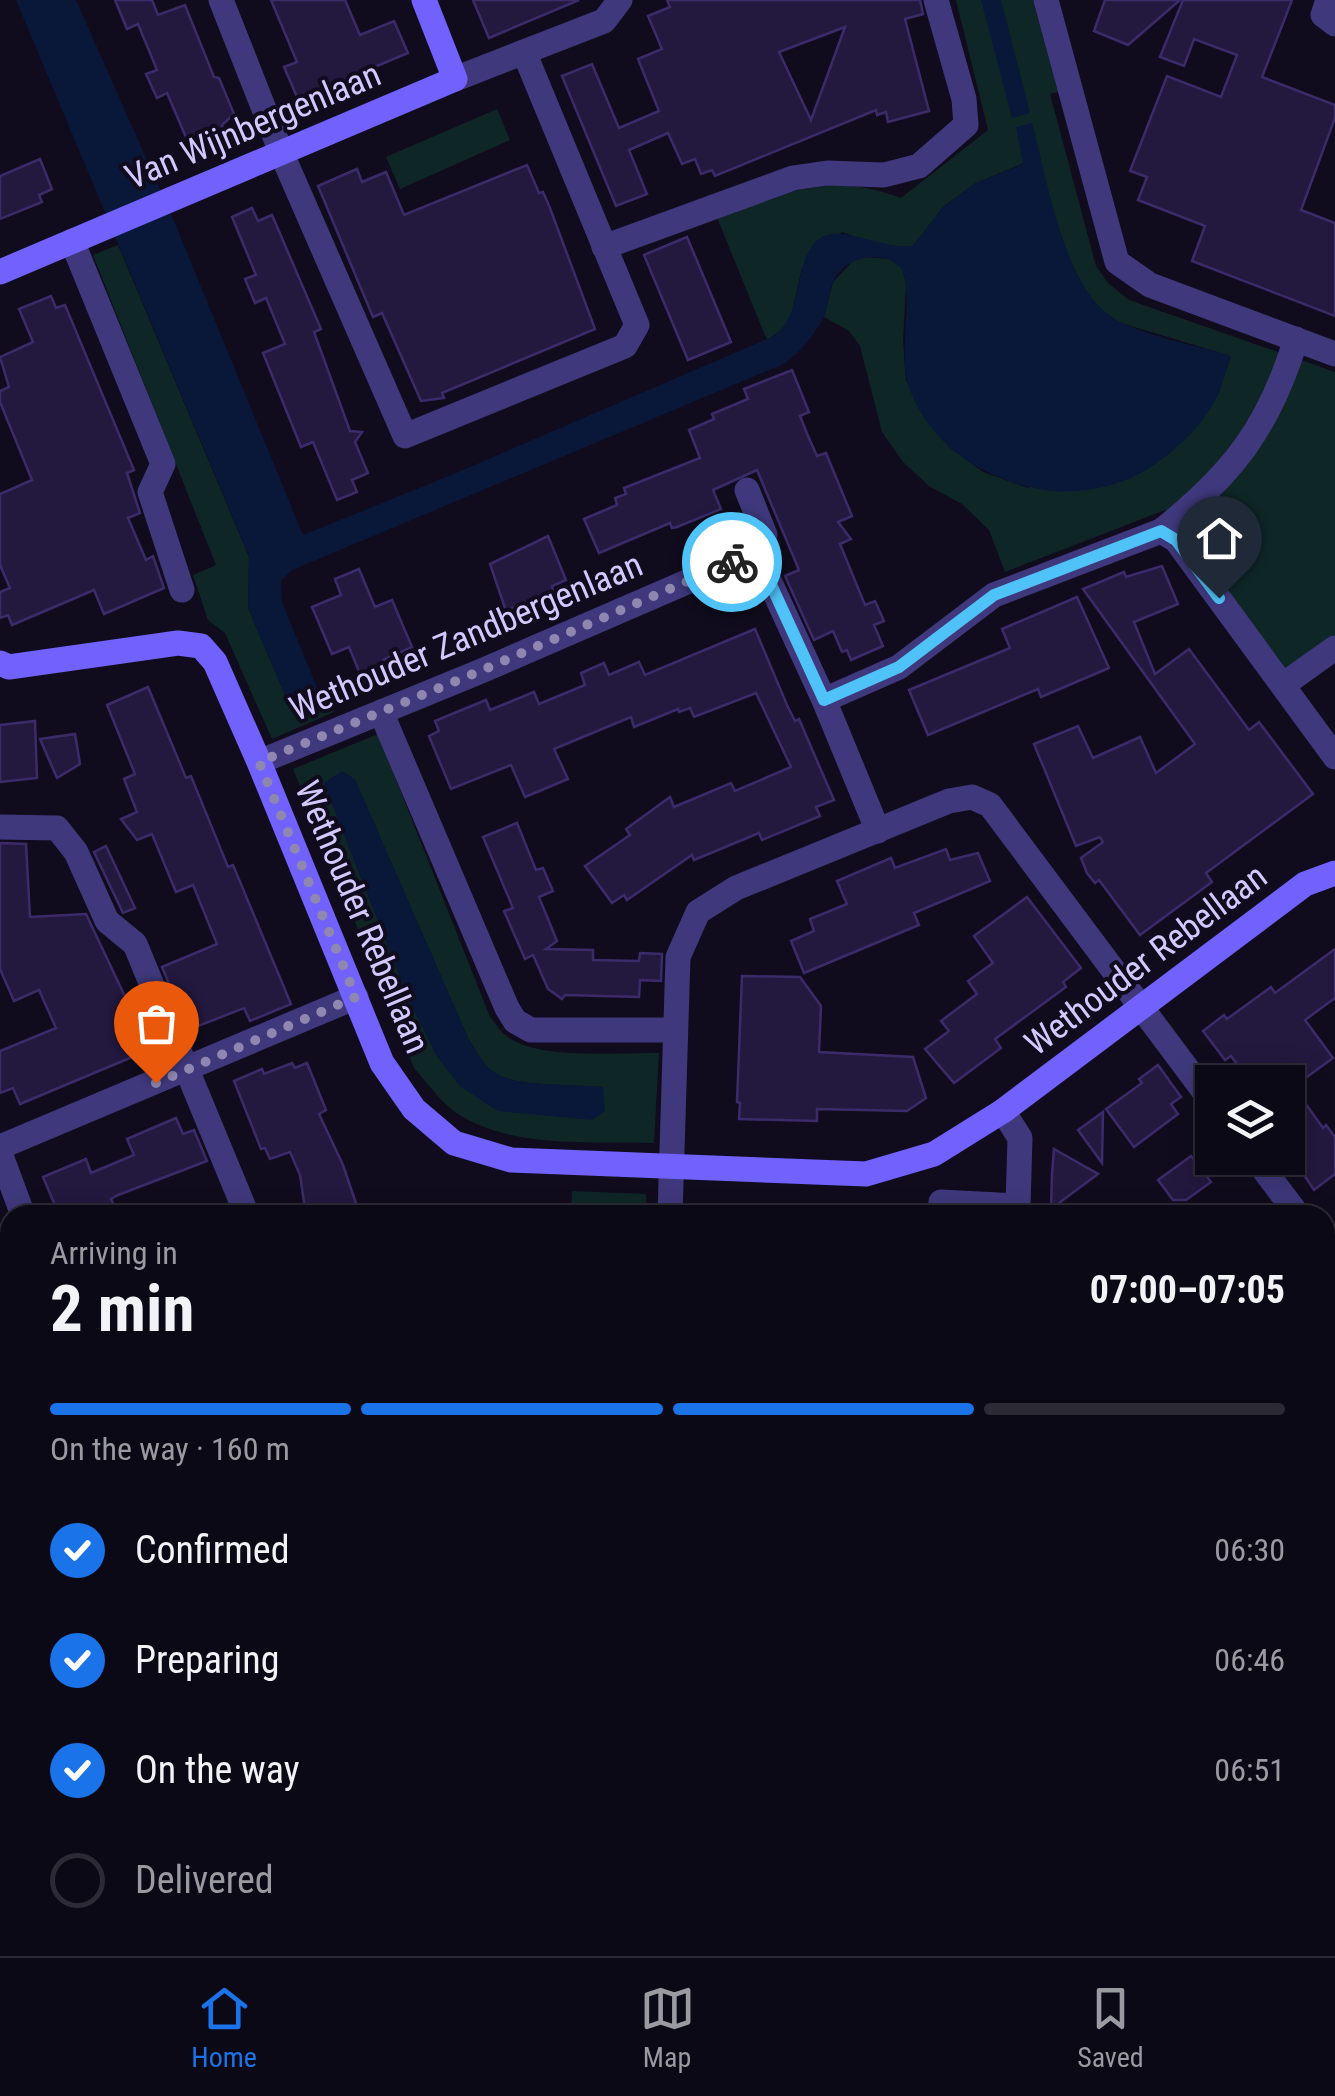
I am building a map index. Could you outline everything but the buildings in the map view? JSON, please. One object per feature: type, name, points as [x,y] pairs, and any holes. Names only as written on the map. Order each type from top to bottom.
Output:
[{"type":"street","points":[[222,0],[282,152],[405,436],[626,346],[637,325],[524,52]]},
{"type":"street","points":[[424,0],[456,79],[604,21],[620,0]]},
{"type":"street","points":[[604,248],[793,178],[827,173],[884,175],[920,166],[966,125],[964,99],[936,0]]},
{"type":"street","points":[[1046,0],[1116,262],[1150,285],[1335,354]]},
{"type":"street","points":[[1328,0],[1322,15],[1335,24]]},
{"type":"street","name":"Van Wijnbergenlaan","points":[[0,272],[456,79]]},
{"type":"street","points":[[72,240],[163,464],[150,492],[182,590]]},
{"type":"street","points":[[824,700],[899,667],[994,595],[1161,531],[1210,490],[1246,448],[1283,382],[1296,340]]},
{"type":"street","points":[[747,490],[765,536],[756,552],[824,700],[878,832]]},
{"type":"street","points":[[1161,531],[1176,540],[1335,757]]},
{"type":"street","name":"Wethouder Zandbergenlaan","points":[[259,762],[756,552]]},
{"type":"street","name":"Wethouder Rebellaan","points":[[0,664],[10,667],[178,644],[202,646],[214,662],[259,762],[382,1063],[414,1109],[454,1142],[510,1160],[866,1174],[934,1154],[1003,1111],[1305,884],[1335,873]]},
{"type":"street","points":[[1282,685],[1335,648]]},
{"type":"street","points":[[381,712],[515,1021],[531,1030],[674,1030]]},
{"type":"street","points":[[670,1205],[678,958],[698,912],[736,888],[949,800],[972,797],[990,805],[1195,1080]]},
{"type":"street","points":[[0,827],[57,828],[76,852],[106,921],[135,944],[242,1205]]},
{"type":"street","points":[[19,1205],[0,1150],[356,997]]},
{"type":"street","points":[[1003,1111],[1020,1138],[1018,1205]]},
{"type":"street","points":[[1268,1175],[1290,1205]]},
{"type":"street","points":[[940,1202],[969,1205]]},
{"type":"green space","points":[[956,0],[1033,0],[1058,92],[1050,94],[1096,266],[1108,283],[1129,300],[1335,372],[1335,638],[1288,672],[1165,510],[1005,572],[989,530],[962,504],[929,486],[903,462],[882,432],[860,346],[849,331],[824,317],[833,282],[862,257],[890,259],[902,268],[906,284],[906,381],[949,447],[983,472],[1028,488],[1218,395],[1231,356],[1121,323],[1099,309],[1082,287],[1024,163],[974,184],[943,207],[913,246],[885,245],[842,232],[802,268],[789,325],[767,340],[716,215],[807,188],[852,186],[901,198],[988,130]]},
{"type":"green space","points":[[497,109],[510,140],[400,189],[386,157]]},
{"type":"green space","points":[[118,245],[249,557],[248,608],[290,706],[320,695],[334,712],[272,739],[225,633],[208,620],[193,575],[216,565],[93,255]]},
{"type":"green space","points":[[378,734],[490,1017],[505,1035],[537,1049],[659,1053],[654,1143],[532,1139],[485,1127],[463,1117],[443,1101],[414,1068],[293,769]],"holes":[[[342,772],[355,780],[468,1038],[484,1063],[498,1075],[521,1082],[602,1087],[461,1087],[437,1056],[410,1002],[324,783]]]},
{"type":"green space","points":[[572,1191],[646,1194],[646,1205],[571,1205]]},
{"type":"water","points":[[16,0],[76,0],[174,221],[303,535],[774,336],[791,313],[805,259],[820,238],[839,234],[913,246],[943,207],[974,184],[1023,164],[1016,127],[1032,123],[1061,234],[1085,288],[1101,308],[1133,328],[1231,356],[1219,392],[1205,416],[1175,449],[1152,466],[1119,483],[1094,489],[1068,492],[1023,485],[961,456],[929,425],[905,371],[907,293],[902,270],[884,258],[854,261],[833,282],[825,314],[815,332],[784,364],[292,570],[281,581],[282,602],[320,695],[290,707],[248,608],[249,556]]},
{"type":"water","points":[[981,0],[1001,0],[1030,113],[1012,118]]},
{"type":"water","points":[[342,771],[355,779],[468,1038],[484,1063],[498,1075],[521,1082],[603,1087],[605,1111],[592,1120],[498,1111],[461,1087],[437,1056],[410,1002],[324,783]]},
{"type":"way so far","points":[[156,1083],[356,997],[259,762],[732,562]]},
{"type":"route","points":[[732,562],[756,552],[824,700],[899,667],[994,595],[1161,531],[1176,540],[1219,598]]}]
